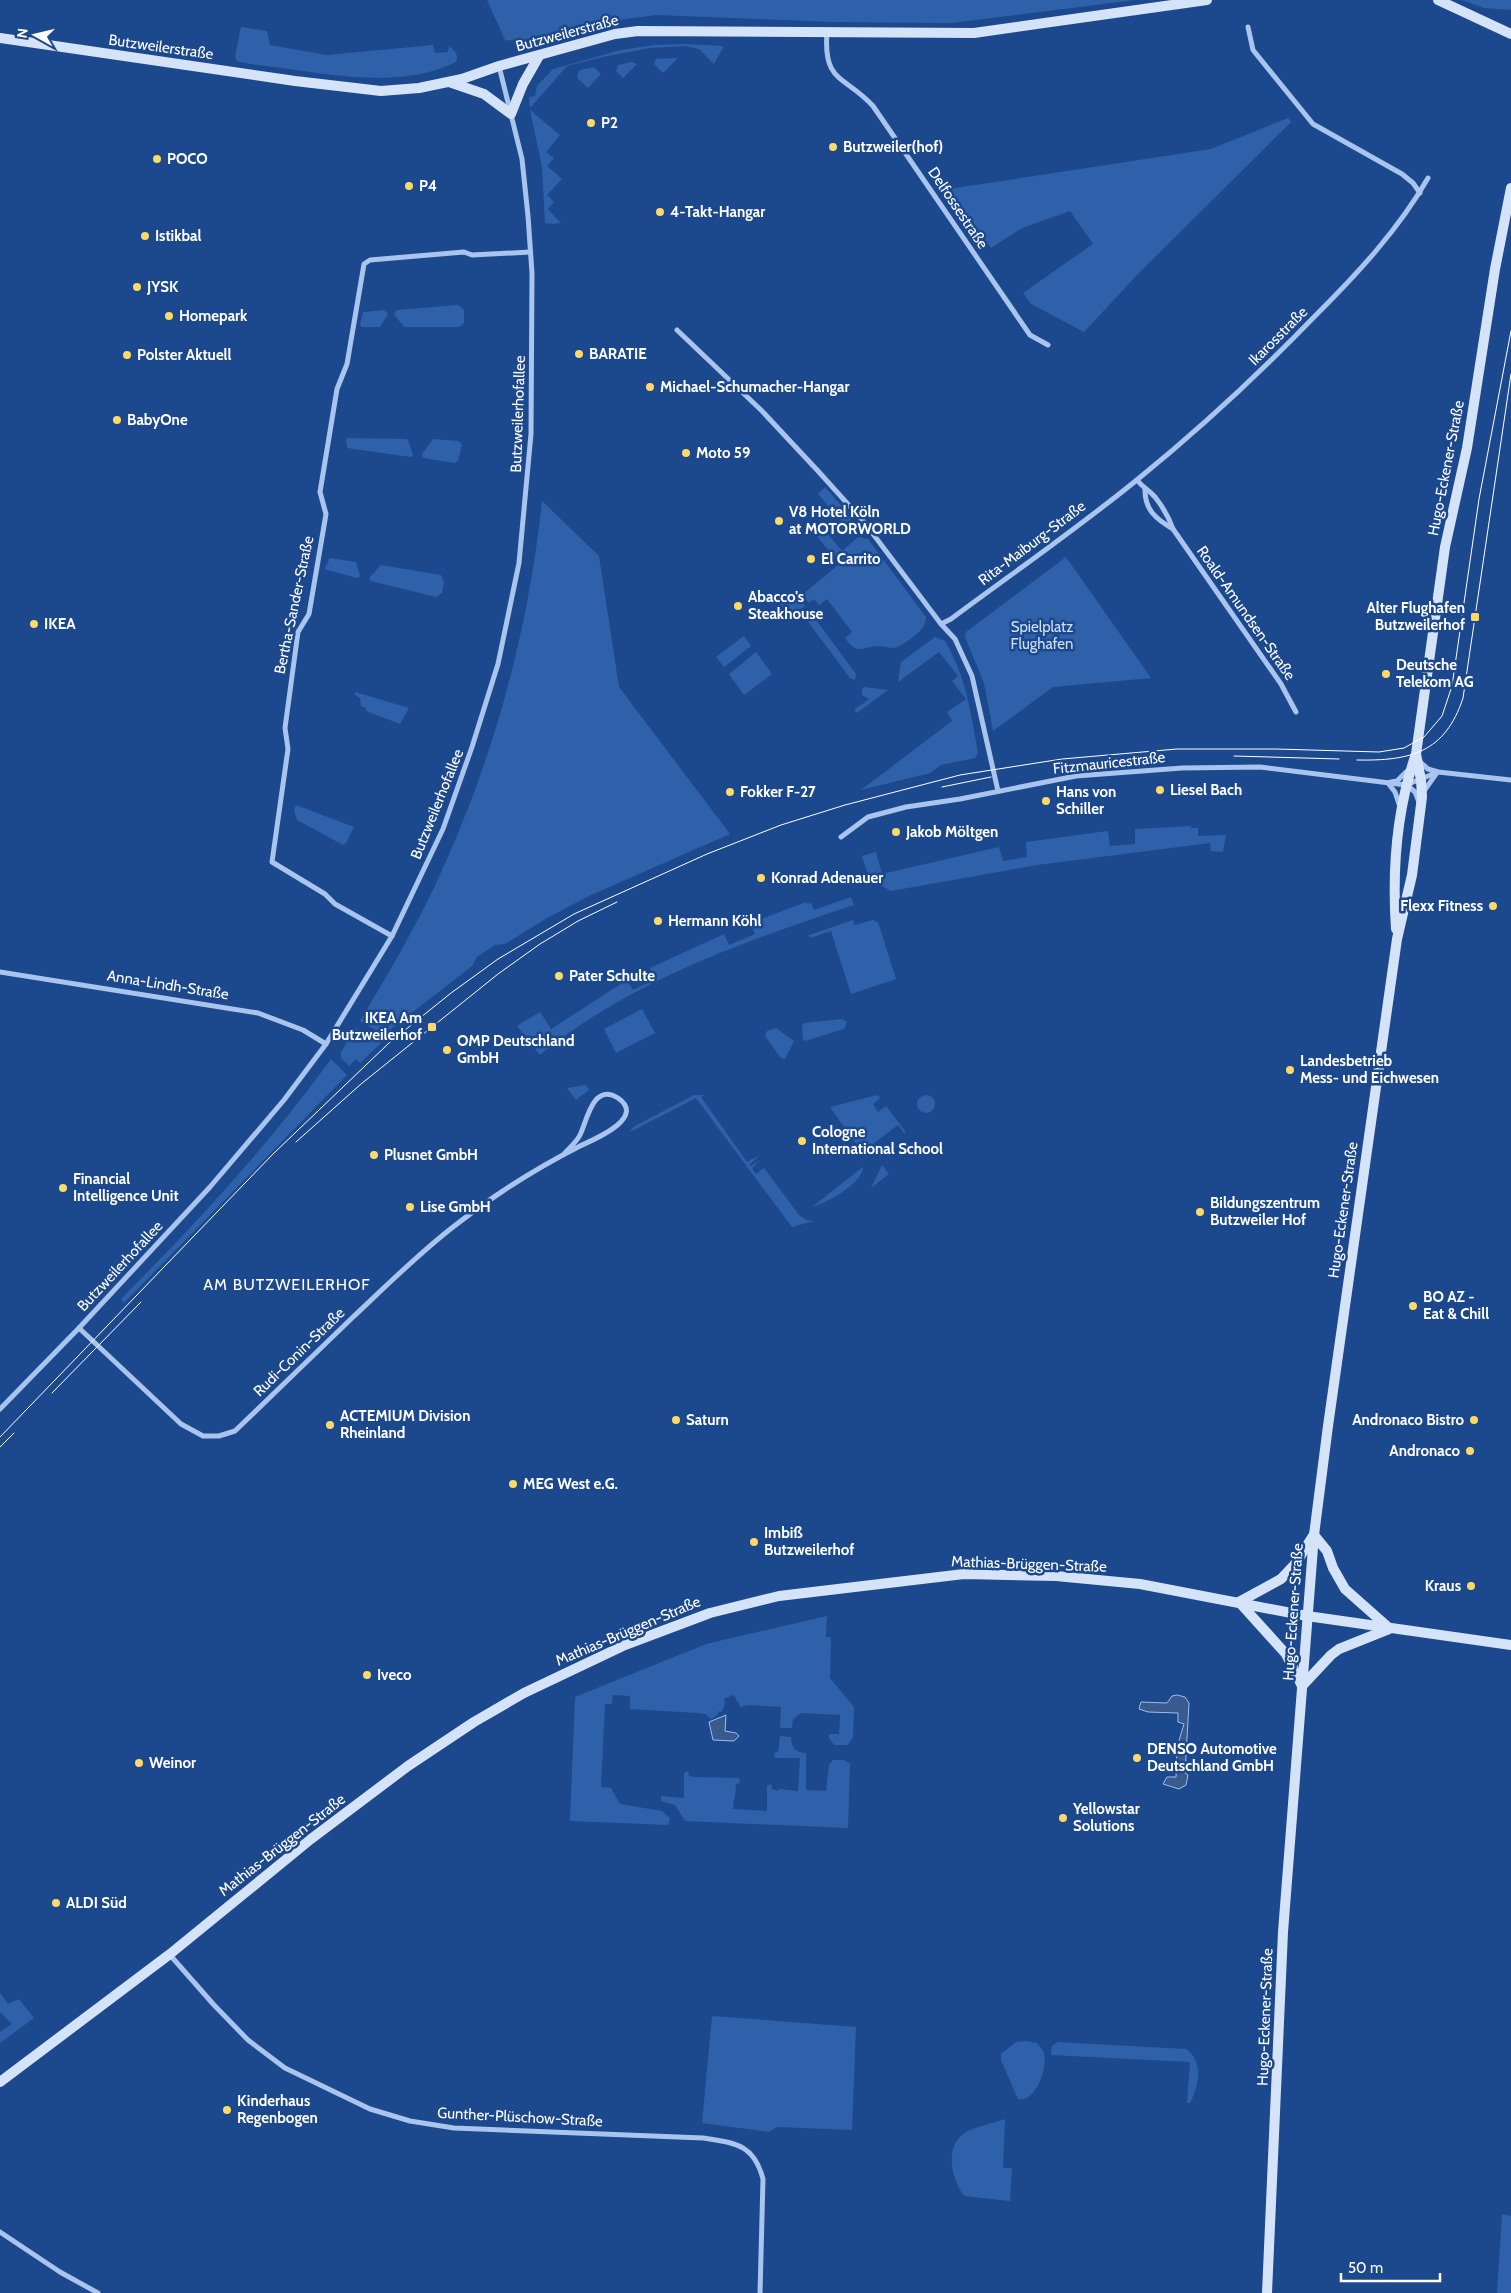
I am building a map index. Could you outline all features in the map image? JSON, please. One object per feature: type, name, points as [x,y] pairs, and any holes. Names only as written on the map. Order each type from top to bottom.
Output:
[{"type":"street","name":"Butzweilerstraße","points":[[0,38],[342,88],[381,91],[449,82],[498,66],[614,34],[638,31],[974,33],[1206,0]]},
{"type":"street","points":[[1438,0],[1508,31]]},
{"type":"street","points":[[1248,28],[1253,50],[1313,124],[1402,174],[1413,183],[1420,193]]},
{"type":"street","name":"Delfossestraße","points":[[827,32],[826,52],[834,74],[842,82],[864,96],[873,106],[1030,335],[1048,345]]},
{"type":"street","points":[[449,82],[484,94],[511,114],[523,84],[539,56]]},
{"type":"street","name":"Butzweilerhofallee","points":[[0,1409],[79,1328],[252,1141],[326,1044],[392,936],[443,829],[470,755],[498,664],[519,562],[527,498],[533,407],[530,252],[522,158],[498,66]]},
{"type":"street","name":"Ikarosstraße","points":[[1138,480],[1251,380],[1305,327],[1348,282],[1420,193],[1428,178]]},
{"type":"street","name":"Hugo-Eckener-Straße","points":[[1397,939],[1394,892],[1400,815],[1414,782],[1416,754],[1445,546],[1467,448],[1494,278],[1511,188]]},
{"type":"street","name":"Bertha-Sander-Straße","points":[[392,936],[336,904],[326,894],[272,862],[288,749],[285,728],[298,632],[309,614],[326,514],[320,492],[337,389],[348,364],[364,264],[370,260],[464,252],[472,255],[530,252]]},
{"type":"street","points":[[677,330],[762,411],[818,470],[864,522],[941,624],[955,639],[972,676],[998,790]]},
{"type":"street","name":"Roald-Amundsen-Straße","points":[[1138,480],[1145,490],[1154,496],[1166,513],[1173,529],[1281,684],[1296,712]]},
{"type":"street","name":"Rita-Maiburg-Straße","points":[[941,624],[951,620],[1138,480]]},
{"type":"street","name":"Roald-Amundsen-Straße","points":[[1145,490],[1146,501],[1151,513],[1173,529]]},
{"type":"street","points":[[1416,754],[1422,765],[1438,772],[1511,780]]},
{"type":"street","points":[[1400,815],[1399,801],[1388,783],[1397,781],[1404,776],[1416,754]]},
{"type":"street","name":"Hugo-Eckener-Straße","points":[[1267,2293],[1283,1932],[1314,1535],[1397,939],[1412,875],[1421,810],[1422,798],[1414,782],[1416,754]]},
{"type":"street","name":"Fitzmauricestraße","points":[[841,837],[868,817],[906,807],[960,799],[1076,776],[1182,768],[1282,768],[1388,783],[1414,782]]},
{"type":"street","points":[[1421,810],[1414,782],[1438,772]]},
{"type":"street","points":[[1422,798],[1425,788],[1438,772]]},
{"type":"street","name":"Anna-Lindh-Straße","points":[[0,972],[258,1013],[296,1027],[326,1044]]},
{"type":"street","name":"Rudi-Conin-Straße","points":[[79,1328],[181,1424],[203,1436],[227,1434],[235,1430],[402,1270],[452,1227],[563,1155],[614,1130],[623,1120],[626,1110],[622,1102],[616,1097],[608,1095],[599,1096],[590,1105],[579,1137],[563,1155]]},
{"type":"street","points":[[1314,1535],[1328,1551],[1333,1568],[1345,1590],[1390,1628],[1349,1644],[1335,1652],[1302,1686],[1286,1654],[1239,1602],[1281,1579],[1296,1563],[1314,1535]]},
{"type":"street","name":"Mathias-Brüggen-Straße","points":[[0,2082],[170,1954],[311,1839],[408,1766],[474,1722],[524,1693],[625,1645],[710,1613],[779,1596],[964,1574],[1056,1576],[1140,1584],[1307,1616],[1511,1645]]},
{"type":"street","name":"Gunther-Plüschow-Straße","points":[[170,1954],[214,2005],[256,2045],[285,2068],[370,2109],[410,2121],[454,2128],[703,2138],[732,2142],[743,2147],[760,2167],[763,2179],[760,2293]]},
{"type":"street","points":[[0,2232],[60,2272],[98,2293]]},
{"type":"green space","points":[[487,0],[1135,0],[952,23],[833,22],[656,15],[590,24],[534,42],[505,40]]},
{"type":"green space","points":[[1462,0],[1511,0],[1511,10],[1484,8]]},
{"type":"green space","points":[[241,27],[267,31],[270,45],[327,55],[433,45],[435,53],[448,52],[449,46],[456,53],[457,59],[456,62],[436,70],[415,75],[370,78],[254,64],[237,61],[235,56]]},
{"type":"green space","points":[[654,45],[724,46],[714,64],[699,49],[685,46],[650,48],[567,66],[530,108],[529,97],[535,96],[537,86],[553,69],[621,50]]},
{"type":"green space","points":[[656,59],[677,59],[663,73],[654,64]]},
{"type":"green space","points":[[632,62],[637,64],[623,78],[616,71],[618,65]]},
{"type":"green space","points":[[594,67],[601,74],[588,88],[578,79],[577,74],[580,70]]},
{"type":"green space","points":[[530,110],[560,135],[546,152],[554,158],[547,166],[562,179],[547,195],[554,202],[548,209],[561,223],[545,223],[542,167]]},
{"type":"green space","points":[[1288,118],[1291,122],[1139,273],[1084,332],[1031,304],[1023,293],[1093,244],[1070,211],[1022,228],[991,248],[949,189],[1211,149]]},
{"type":"green space","points":[[458,305],[464,310],[464,323],[459,327],[404,327],[394,314],[397,310]]},
{"type":"green space","points":[[384,310],[388,314],[380,327],[362,327],[360,325],[363,312]]},
{"type":"green space","points":[[348,438],[406,439],[413,455],[411,457],[347,448],[346,440]]},
{"type":"green space","points":[[433,439],[459,441],[462,445],[458,461],[455,463],[423,458],[422,454]]},
{"type":"green space","points":[[825,487],[852,518],[848,531],[841,532],[837,527],[842,522],[818,494]]},
{"type":"green space","points":[[542,501],[599,556],[619,687],[730,834],[589,896],[547,918],[505,944],[495,945],[477,957],[472,966],[386,1033],[380,1033],[360,1021],[395,962],[427,902],[446,861],[481,774],[508,685],[519,639],[529,594]]},
{"type":"green space","points":[[823,528],[842,551],[858,537],[868,539],[926,617],[923,627],[915,636],[895,648],[878,646],[856,649],[845,638],[852,632],[827,599],[819,605],[814,599],[809,603],[802,595],[838,565],[834,557],[815,534]]},
{"type":"green space","name":"Spielplatz Flughafen","points":[[1066,557],[1151,678],[1053,687],[993,731],[984,683],[965,637],[966,632]]},
{"type":"green space","points":[[330,558],[356,562],[360,576],[357,578],[327,570],[325,568]]},
{"type":"green space","points":[[381,565],[441,575],[444,582],[442,593],[436,597],[371,581],[369,578]]},
{"type":"green space","points":[[792,592],[805,606],[789,617],[779,603]]},
{"type":"green space","points":[[811,613],[856,674],[855,680],[850,678],[806,619],[805,616]]},
{"type":"green space","points":[[744,636],[751,646],[724,667],[716,657]]},
{"type":"green space","points":[[935,637],[945,641],[963,681],[978,753],[975,758],[941,765],[930,773],[861,790],[952,721],[947,712],[966,699],[952,681],[958,676],[939,652],[898,682],[901,662]]},
{"type":"green space","points":[[756,652],[772,674],[744,695],[729,674]]},
{"type":"green space","points":[[864,687],[888,690],[857,713],[854,710],[869,699],[862,695]]},
{"type":"green space","points":[[355,692],[409,708],[400,724],[366,711],[366,708],[361,706],[360,698],[355,695]]},
{"type":"green space","points":[[296,805],[354,827],[346,843],[343,845],[297,820],[294,810]]},
{"type":"green space","points":[[1191,826],[1191,828],[1198,828],[1198,836],[1226,835],[1223,852],[1211,851],[1210,843],[1037,865],[891,891],[880,885],[871,885],[862,856],[876,852],[882,874],[999,847],[1003,861],[1027,857],[1026,842],[1108,831],[1110,846],[1135,844],[1135,829]]},
{"type":"green space","points":[[851,897],[854,905],[730,949],[650,985],[612,1005],[540,1055],[517,1026],[540,1012],[551,1029],[627,980],[633,990],[655,979],[650,968],[724,934],[729,945],[755,934],[751,923],[806,902],[807,904],[811,903],[814,910]]},
{"type":"green space","points":[[853,920],[855,925],[873,920],[878,922],[896,979],[851,994],[831,931],[810,938],[809,935]]},
{"type":"green space","points":[[642,1009],[655,1033],[616,1053],[604,1029]]},
{"type":"green space","points":[[842,1019],[847,1022],[844,1029],[805,1041],[803,1039],[802,1026],[804,1023]]},
{"type":"green space","points":[[356,1028],[381,1043],[360,1063],[356,1059],[349,1066],[341,1058],[341,1052]]},
{"type":"green space","points":[[776,1028],[794,1041],[785,1059],[781,1058],[765,1036],[767,1031]]},
{"type":"green space","points":[[331,1059],[347,1075],[124,1303],[121,1299],[177,1242],[257,1153]]},
{"type":"green space","points":[[586,1085],[589,1090],[576,1100],[567,1088]]},
{"type":"green space","points":[[694,1095],[704,1095],[701,1097],[747,1162],[760,1155],[749,1165],[751,1166],[762,1159],[752,1168],[756,1174],[764,1168],[799,1215],[806,1220],[814,1221],[792,1227],[696,1098],[630,1132],[633,1127]]},
{"type":"green space","points":[[878,1095],[880,1098],[873,1104],[878,1112],[886,1106],[906,1132],[904,1133],[898,1125],[869,1147],[874,1155],[862,1152],[830,1107]]},
{"type":"green space","points":[[926,1095],[932,1098],[935,1104],[932,1110],[926,1113],[920,1110],[917,1104],[920,1098]]},
{"type":"green space","points":[[882,1165],[889,1174],[871,1188]]},
{"type":"green space","points":[[863,1167],[861,1173],[851,1186],[835,1197],[812,1207]]},
{"type":"green space","points":[[827,1616],[826,1637],[831,1637],[830,1678],[854,1707],[853,1737],[848,1745],[834,1745],[829,1738],[829,1734],[839,1734],[840,1715],[801,1713],[793,1719],[792,1728],[780,1728],[781,1707],[748,1705],[740,1707],[739,1702],[737,1702],[733,1695],[724,1699],[725,1704],[722,1712],[719,1711],[711,1719],[705,1714],[697,1713],[630,1709],[630,1696],[613,1695],[612,1704],[605,1704],[601,1787],[611,1788],[620,1804],[662,1811],[670,1818],[668,1825],[570,1821],[575,1697],[706,1644]]},
{"type":"green space","points":[[780,1736],[791,1737],[794,1749],[806,1753],[806,1790],[826,1791],[829,1765],[833,1760],[844,1760],[850,1764],[848,1828],[685,1821],[675,1805],[661,1801],[661,1796],[684,1798],[684,1773],[688,1771],[689,1776],[694,1777],[739,1778],[740,1783],[736,1784],[733,1809],[767,1811],[767,1786],[771,1784],[772,1789],[778,1791],[779,1789],[798,1791],[800,1758],[775,1758],[774,1753],[778,1752]]},
{"type":"green space","points":[[0,1993],[8,2004],[19,1999],[34,2018],[0,2043],[0,2032],[12,2024],[0,2012]]},
{"type":"green space","points":[[712,2016],[856,2027],[852,2130],[777,2127],[769,2132],[702,2123]]},
{"type":"green space","points":[[1016,2042],[1037,2043],[1042,2049],[1045,2059],[1044,2067],[1035,2090],[1024,2099],[1018,2099],[1001,2060],[1001,2054]]},
{"type":"green space","points":[[1058,2042],[1186,2049],[1192,2054],[1198,2067],[1196,2089],[1190,2103],[1187,2103],[1190,2062],[1051,2055],[1052,2046]]},
{"type":"green space","points":[[1005,2119],[1003,2168],[1012,2168],[1010,2201],[964,2196],[959,2189],[953,2171],[952,2153],[955,2144],[968,2131]]},
{"type":"green space","points":[[1502,2214],[1511,2216],[1511,2293],[1497,2293]]},
{"type":"shaded area","points":[[1172,1696],[1185,1697],[1189,1703],[1185,1773],[1188,1775],[1186,1785],[1179,1789],[1163,1784],[1167,1777],[1176,1777],[1177,1747],[1184,1724],[1178,1722],[1178,1713],[1148,1712],[1139,1709],[1141,1702],[1167,1703]]},
{"type":"shaded area","points":[[726,1715],[725,1731],[736,1733],[739,1736],[734,1741],[713,1740],[709,1722]]},
{"type":"tram line","points":[[0,1437],[273,1154],[389,1043],[451,993],[498,959],[574,914],[707,854],[781,825],[845,805],[960,775],[1062,759],[1177,749],[1379,752],[1404,748],[1424,737],[1442,716],[1452,686],[1479,499],[1511,331]]},
{"type":"tram line","points":[[1357,760],[1393,758],[1423,750],[1436,742],[1446,731],[1463,698],[1511,374]]},
{"type":"tram line","points":[[1234,756],[1339,759]]},
{"type":"tram line","points":[[942,787],[991,777]]},
{"type":"tram line","points":[[296,1142],[361,1084],[498,974],[540,944],[578,921],[617,902]]},
{"type":"tram line","points":[[52,1393],[141,1302]]},
{"type":"tram line","points":[[0,1447],[14,1433]]},
{"type":"place","name":"P2","points":[[591,123]]},
{"type":"place","name":"Butzweiler(hof)","points":[[833,147]]},
{"type":"place","name":"POCO","points":[[157,159]]},
{"type":"place","name":"P4","points":[[409,186]]},
{"type":"place","name":"4-Takt-Hangar","points":[[660,212]]},
{"type":"place","name":"Istikbal","points":[[145,236]]},
{"type":"place","name":"JYSK","points":[[137,287]]},
{"type":"place","name":"Homepark","points":[[169,316]]},
{"type":"place","name":"BARATIE","points":[[579,354]]},
{"type":"place","name":"Polster Aktuell","points":[[127,355]]},
{"type":"place","name":"Michael-Schumacher-Hangar","points":[[650,387]]},
{"type":"place","name":"BabyOne","points":[[117,420]]},
{"type":"place","name":"Moto 59","points":[[686,453]]},
{"type":"place","name":"V8 Hotel Köln at MOTORWORLD","points":[[779,521]]},
{"type":"place","name":"El Carrito","points":[[811,559]]},
{"type":"place","name":"Abacco's Steakhouse","points":[[738,606]]},
{"type":"place","name":"Alter Flughafen Butzweilerhof","points":[[1475,617]]},
{"type":"place","name":"IKEA","points":[[34,624]]},
{"type":"place","name":"Deutsche Telekom AG","points":[[1386,674]]},
{"type":"place","name":"Liesel Bach","points":[[1160,790]]},
{"type":"place","name":"Fokker F-27","points":[[730,792]]},
{"type":"place","name":"Hans von Schiller","points":[[1046,801]]},
{"type":"place","name":"Jakob Möltgen","points":[[896,832]]},
{"type":"place","name":"Konrad Adenauer","points":[[761,878]]},
{"type":"place","name":"Flexx Fitness","points":[[1493,906]]},
{"type":"place","name":"Hermann Köhl","points":[[658,921]]},
{"type":"place","name":"Pater Schulte","points":[[559,976]]},
{"type":"place","name":"IKEA Am Butzweilerhof","points":[[432,1027]]},
{"type":"place","name":"OMP Deutschland GmbH","points":[[447,1050]]},
{"type":"place","name":"Landesbetrieb Mess- und Eichwesen","points":[[1290,1070]]},
{"type":"place","name":"Cologne International School","points":[[802,1141]]},
{"type":"place","name":"Plusnet GmbH","points":[[374,1155]]},
{"type":"place","name":"Financial Intelligence Unit","points":[[63,1188]]},
{"type":"place","name":"Lise GmbH","points":[[410,1207]]},
{"type":"place","name":"Bildungszentrum Butzweiler Hof","points":[[1200,1212]]},
{"type":"place","name":"BO AZ - Eat & Chill","points":[[1413,1306]]},
{"type":"place","name":"Saturn","points":[[676,1420]]},
{"type":"place","name":"Andronaco Bistro","points":[[1474,1420]]},
{"type":"place","name":"ACTEMIUM Division Rheinland","points":[[330,1425]]},
{"type":"place","name":"Andronaco","points":[[1470,1451]]},
{"type":"place","name":"MEG West e.G.","points":[[513,1484]]},
{"type":"place","name":"Imbiß Butzweilerhof","points":[[754,1542]]},
{"type":"place","name":"Kraus","points":[[1471,1586]]},
{"type":"place","name":"Iveco","points":[[367,1675]]},
{"type":"place","name":"DENSO Automotive Deutschland GmbH","points":[[1137,1758]]},
{"type":"place","name":"Weinor","points":[[139,1763]]},
{"type":"place","name":"Yellowstar Solutions","points":[[1063,1818]]},
{"type":"place","name":"ALDI Süd","points":[[56,1903]]},
{"type":"place","name":"Kinderhaus Regenbogen","points":[[227,2110]]},
{"type":"district","name":"AM BUTZWEILERHOF","points":[[287,1284]]}]
